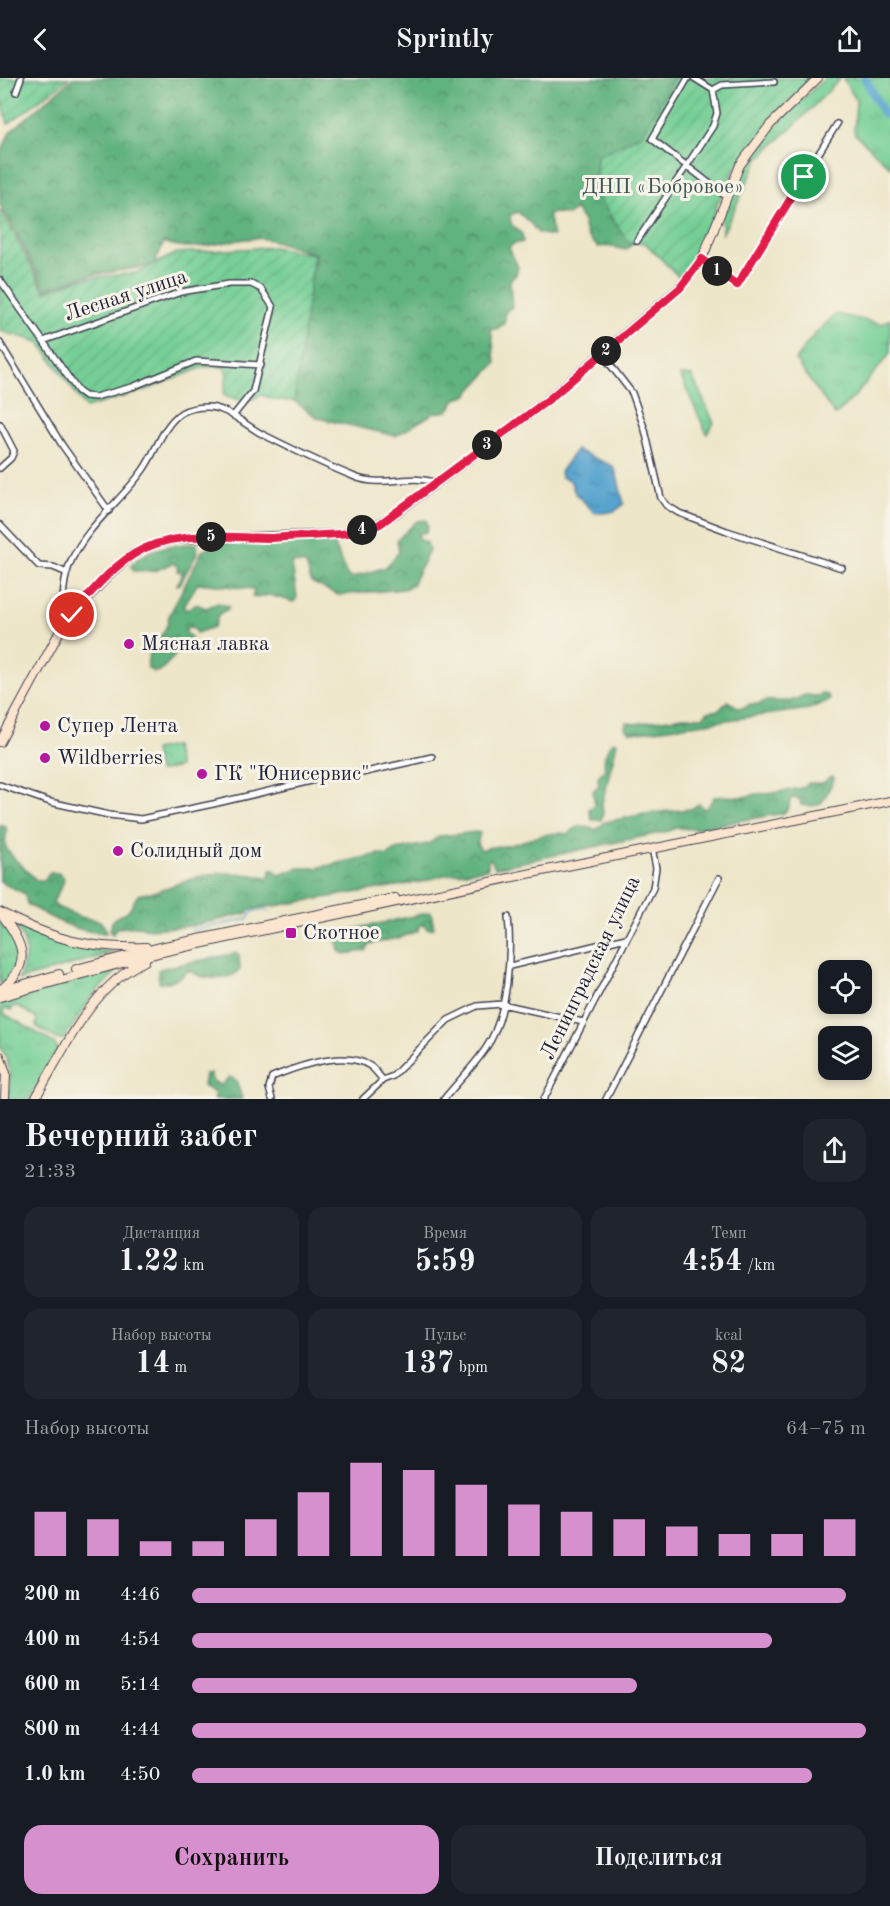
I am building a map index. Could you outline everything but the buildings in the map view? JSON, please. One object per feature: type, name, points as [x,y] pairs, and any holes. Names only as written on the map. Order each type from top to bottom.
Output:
[{"type":"main road","points":[[0,742],[66,621],[122,562],[146,548],[176,539],[272,538],[342,534],[371,528],[394,514],[540,406],[680,288],[702,259],[740,165],[770,125],[818,78]]},
{"type":"main road","points":[[0,991],[161,950],[890,801]]},
{"type":"main road","points":[[0,912],[35,930],[90,945],[161,950]]},
{"type":"main road","points":[[0,912],[16,933],[22,949],[21,962],[15,976],[0,991]]},
{"type":"main road","points":[[0,997],[161,950]]},
{"type":"main road","points":[[35,1099],[86,1014],[102,992],[122,974],[161,950]]},
{"type":"main road","points":[[0,1056],[6,1073],[5,1099]]},
{"type":"street","points":[[15,92],[21,78]]},
{"type":"street","points":[[688,78],[652,139],[727,197]]},
{"type":"street","points":[[637,241],[713,126],[717,113],[713,90],[694,78]]},
{"type":"street","points":[[713,90],[722,85],[774,82]]},
{"type":"street","points":[[702,259],[737,285],[837,124]]},
{"type":"street","name":"Лесная улица","points":[[0,280],[43,341],[181,292],[229,284],[251,284],[261,289],[273,307],[261,365],[253,391],[233,416]]},
{"type":"street","points":[[43,341],[78,391],[85,396],[95,397],[132,387],[196,361],[261,365]]},
{"type":"street","points":[[0,344],[62,445],[109,511]]},
{"type":"street","points":[[602,354],[632,393],[645,430],[660,498],[666,505],[679,513],[727,531],[842,568]]},
{"type":"street","points":[[66,621],[63,594],[66,573],[72,557],[87,534],[143,470],[168,427],[181,413],[193,408],[210,406],[233,416],[262,434],[358,478],[377,482],[428,479],[436,483]]},
{"type":"street","points":[[0,424],[15,451],[0,468]]},
{"type":"street","points":[[0,525],[39,566],[53,567],[66,573]]},
{"type":"street","points":[[0,785],[50,802],[109,815],[141,819],[337,775],[357,774],[432,757]]},
{"type":"street","name":"Ленинградская улица","points":[[544,1099],[654,885],[656,868],[652,848]]},
{"type":"street","points":[[606,1099],[719,878]]},
{"type":"street","points":[[444,1099],[486,1048],[494,1033],[510,966],[511,945],[508,917]]},
{"type":"street","points":[[510,966],[626,938]]},
{"type":"street","points":[[363,1099],[383,1080],[393,1076],[448,1020],[477,1006],[502,1004],[583,1022]]},
{"type":"street","points":[[272,1099],[269,1089],[272,1077],[304,1064],[359,1061],[370,1066],[383,1080]]},
{"type":"green space","points":[[0,78],[69,78],[8,124],[0,95]]},
{"type":"green space","points":[[73,78],[674,78],[643,134],[597,156],[637,239],[626,250],[607,246],[598,247],[588,236],[584,223],[575,209],[568,215],[548,214],[553,236],[538,233],[518,212],[510,215],[511,224],[522,234],[523,242],[513,244],[509,248],[518,267],[516,275],[510,280],[512,307],[506,311],[504,324],[496,329],[490,329],[496,363],[466,396],[456,399],[448,411],[434,413],[396,436],[318,418],[294,401],[302,323],[316,254],[257,238],[199,247],[176,246],[164,242],[154,265],[81,277],[46,290],[0,204],[0,155],[10,132]]},
{"type":"green space","name":"ДНП «Бобровое»","points":[[674,78],[814,78],[738,164],[718,202],[703,247],[694,264],[680,278],[645,243],[628,242],[595,193],[597,156],[643,134]]},
{"type":"green space","points":[[825,78],[841,78],[759,158],[722,235],[722,215],[739,173],[764,138]]},
{"type":"green space","points":[[843,78],[890,78],[890,167],[854,133],[856,100]]},
{"type":"green space","points":[[0,209],[45,292],[80,279],[136,273],[177,253],[274,247],[314,254],[294,401],[276,400],[261,395],[245,402],[224,395],[227,374],[224,367],[203,367],[146,390],[86,408],[39,342],[0,331]]},
{"type":"green space","points":[[836,314],[882,324],[890,319],[890,354],[853,398],[835,415],[795,360],[813,336]]},
{"type":"green space","points":[[680,375],[692,376],[714,423],[707,434]]},
{"type":"green space","points":[[426,520],[428,527],[426,532],[418,534],[419,539],[427,542],[429,550],[412,585],[404,589],[338,595],[311,582],[306,564],[292,563],[297,597],[294,602],[269,595],[256,598],[252,596],[253,589],[198,583],[183,607],[186,610],[196,604],[206,608],[218,603],[228,606],[228,609],[219,614],[214,627],[196,633],[194,628],[186,628],[186,633],[192,638],[160,671],[154,672],[148,668],[149,654],[165,630],[169,616],[202,551],[220,543],[329,540],[333,542],[347,575],[352,578],[386,567],[399,552],[397,540],[417,521]]},
{"type":"green space","points":[[195,543],[198,546],[196,555],[180,584],[177,585],[183,572],[177,571],[178,567],[172,563],[155,571],[134,571],[131,566],[152,551],[169,546]]},
{"type":"green space","points":[[805,695],[818,696],[828,695],[830,700],[809,709],[640,732],[630,732],[625,728],[626,722],[634,724],[683,717],[703,717],[708,712],[719,710],[728,701],[739,708],[766,701],[791,701]]},
{"type":"green space","points":[[613,741],[617,743],[602,803],[603,814],[601,820],[592,820],[589,809],[595,805],[593,791],[599,785],[598,777],[605,769],[606,754]]},
{"type":"green space","points":[[174,746],[179,767],[158,772],[154,750]]},
{"type":"green space","points":[[830,777],[834,777],[834,780],[820,804],[801,805],[800,799],[793,798],[784,813],[695,829],[675,828],[495,868],[491,859],[486,869],[250,910],[247,913],[193,926],[148,929],[139,926],[116,928],[113,934],[110,933],[114,919],[129,910],[139,895],[206,875],[229,873],[269,877],[271,870],[279,875],[299,868],[316,868],[380,854],[387,856],[396,850],[428,844],[440,836],[477,832],[480,833],[477,844],[481,850],[544,835],[568,834],[580,825],[596,830],[605,822],[650,813],[691,809],[699,804],[704,809],[714,797],[742,797],[802,788],[809,783],[823,783]]},
{"type":"green space","points":[[0,825],[6,827],[8,851],[36,880],[44,880],[50,873],[58,873],[64,878],[53,902],[57,907],[80,917],[100,921],[106,933],[75,928],[55,919],[27,904],[25,894],[0,881]]},
{"type":"green space","points":[[431,912],[434,928],[427,929],[422,925],[418,927],[418,931],[370,944],[366,951],[344,954],[339,951],[336,937],[338,933]]},
{"type":"green space","points":[[0,919],[16,943],[17,961],[14,969],[0,984]]},
{"type":"green space","points":[[14,922],[63,943],[115,952],[18,980],[26,950]]},
{"type":"green space","points":[[237,953],[240,970],[228,977],[200,976],[188,970],[175,979],[159,983],[158,970],[163,968]]},
{"type":"green space","points":[[119,969],[93,995],[64,1039],[57,1039],[36,1026],[37,1018],[15,1005],[11,1010],[5,1008],[3,1013],[54,1043],[58,1050],[29,1099],[8,1099],[10,1073],[6,1057],[0,1047],[0,1003]]},
{"type":"green space","points":[[205,1074],[210,1074],[213,1081],[221,1086],[229,1077],[236,1080],[242,1099],[214,1099],[215,1093],[203,1086]]},
{"type":"water","points":[[576,450],[613,466],[624,503],[618,509],[595,513],[575,493],[570,480],[561,477],[560,472]]},
{"type":"waterway","points":[[865,78],[884,114],[890,116]]},
{"type":"waterway","points":[[190,931],[247,919],[252,912],[269,911]]},
{"type":"place","name":"Мясная лавка","points":[[129,644]]},
{"type":"place","name":"Супер Лента","points":[[45,726]]},
{"type":"place","name":"Wildberries","points":[[45,758]]},
{"type":"place","name":"ГК \"Юнисервис\"","points":[[202,774]]},
{"type":"place","name":"Солидный дом","points":[[118,851]]},
{"type":"place","name":"Скотное","points":[[291,933]]},
{"type":"route","points":[[72,615],[122,562],[133,554],[159,543],[196,538],[272,538],[342,534],[380,524],[548,400],[590,362],[680,288],[702,259],[737,285],[804,177]]}]
